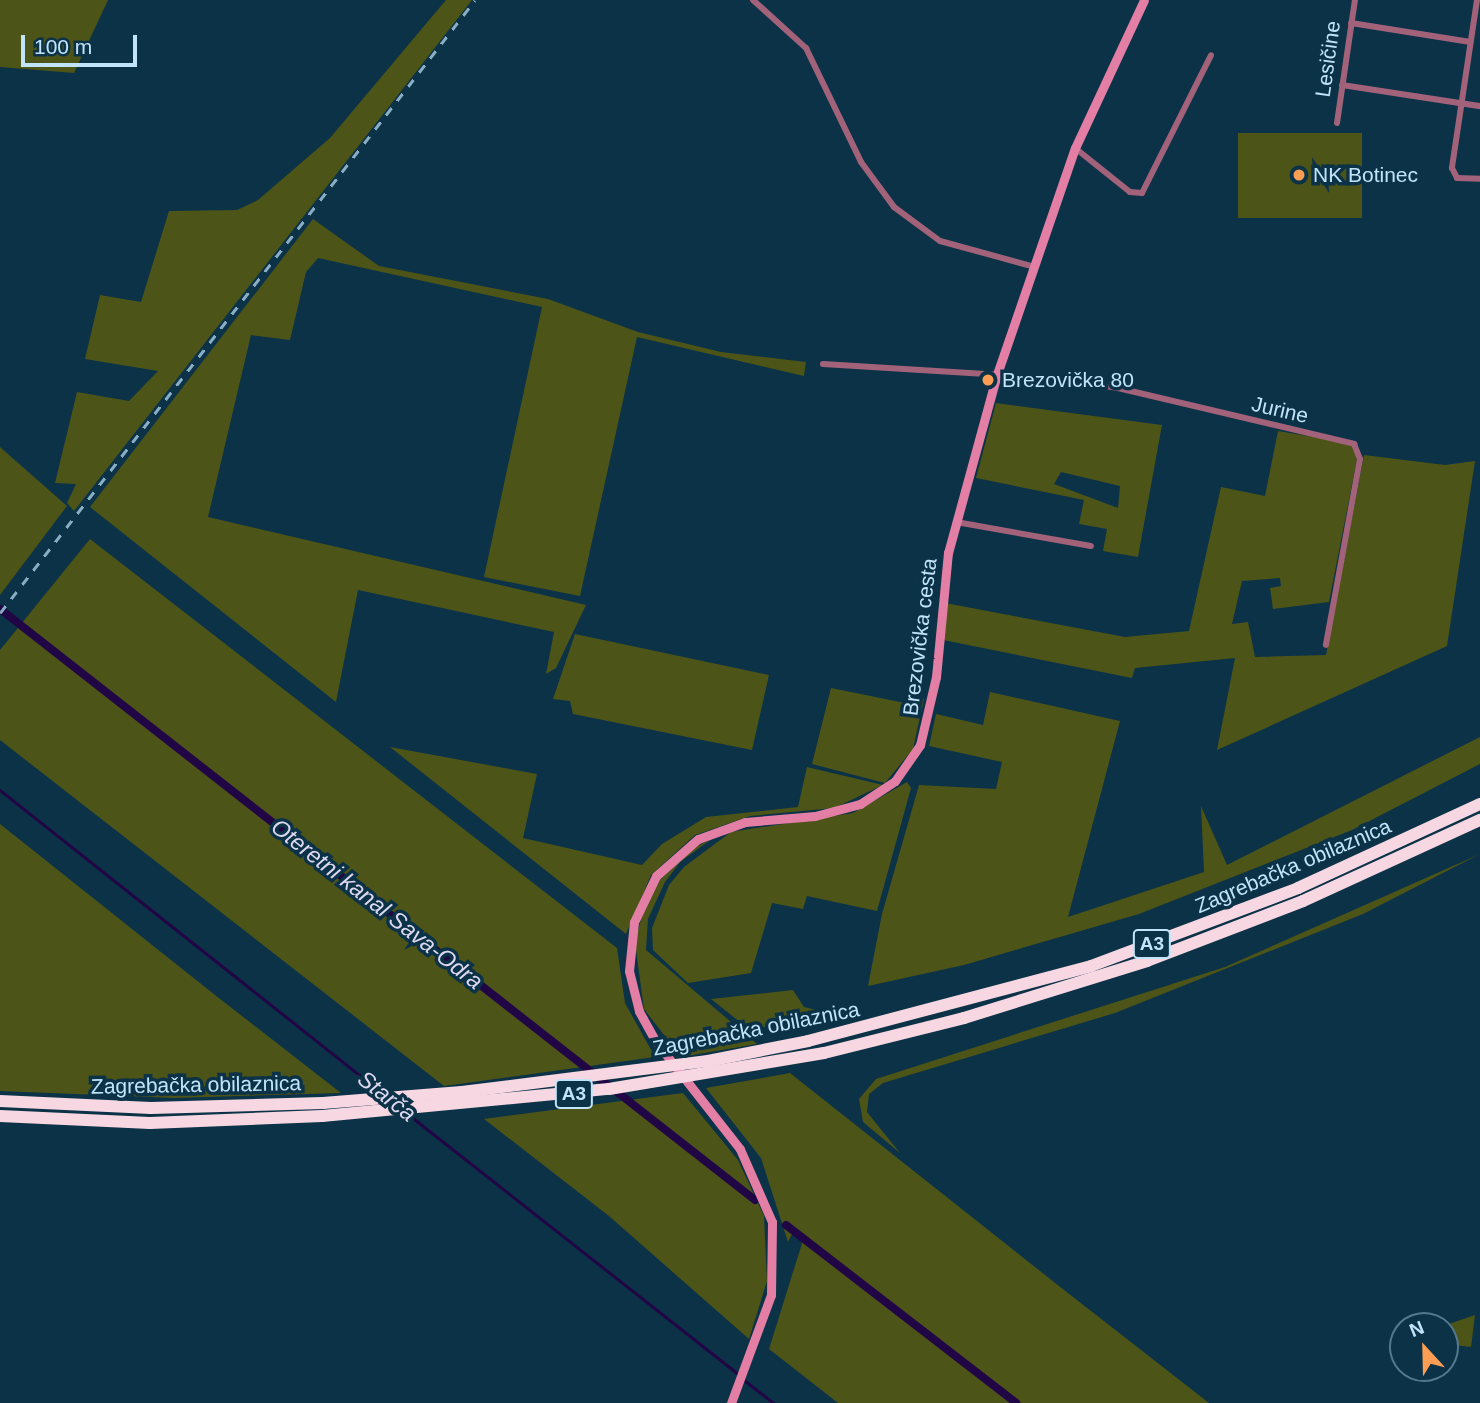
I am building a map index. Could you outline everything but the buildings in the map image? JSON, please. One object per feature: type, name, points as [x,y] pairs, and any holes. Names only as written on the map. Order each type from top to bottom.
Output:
[{"type":"highway","name":"Zagrebačka obilaznica","points":[[0,1101],[151,1108],[323,1103],[462,1092],[708,1061],[808,1041],[1103,961],[1298,888],[1480,804]]},
{"type":"highway","name":"Zagrebačka obilaznica","points":[[0,1116],[150,1123],[322,1116],[609,1089],[824,1053],[964,1018],[1147,961],[1303,901],[1480,820]]},
{"type":"main road","name":"Brezovička cesta","points":[[731,1403],[748,1362],[773,1281],[770,1213],[740,1149],[656,1042],[639,1011],[629,971],[634,922],[656,876],[698,839],[744,822],[849,808],[902,774],[929,720],[956,522],[996,377],[1075,148],[1144,0]]},
{"type":"street","points":[[753,0],[806,48],[861,162],[894,207],[940,241],[1035,267]]},
{"type":"street","name":"Lesičine","points":[[1337,124],[1355,0]]},
{"type":"street","points":[[1477,0],[1452,172],[1457,178],[1480,179]]},
{"type":"street","points":[[1351,23],[1471,42]]},
{"type":"street","points":[[1075,148],[1130,192],[1142,193],[1211,55]]},
{"type":"street","points":[[1342,85],[1480,106]]},
{"type":"street","points":[[823,364],[996,377]]},
{"type":"street","name":"Jurine","points":[[996,377],[1118,388],[1354,444],[1360,459],[1326,645]]},
{"type":"street","points":[[956,522],[1091,546]]},
{"type":"green space","points":[[0,0],[108,0],[74,73],[0,67]]},
{"type":"green space","points":[[446,0],[472,0],[74,511],[67,503],[76,484],[55,483],[77,392],[129,401],[158,371],[85,359],[100,295],[141,302],[169,211],[237,210],[258,200],[330,138]]},
{"type":"green space","name":"NK Botinec","points":[[1238,133],[1362,133],[1362,218],[1238,218]]},
{"type":"green space","points":[[313,219],[379,266],[548,299],[638,332],[721,352],[806,362],[804,376],[637,337],[580,596],[484,577],[542,307],[318,258],[306,272],[290,340],[251,335],[208,517],[586,605],[556,668],[546,674],[554,632],[358,590],[336,702],[90,507]]},
{"type":"green space","points":[[996,403],[1162,425],[1138,557],[1103,551],[1107,529],[1079,524],[1084,500],[976,478]],"holes":[[[1061,472],[1120,486],[1118,508],[1054,484]]]},
{"type":"green space","points":[[1278,431],[1338,441],[1354,447],[1357,459],[1329,602],[1273,609],[1270,588],[1281,586],[1280,578],[1242,581],[1232,624],[1248,622],[1255,657],[1326,655],[1364,455],[1445,465],[1475,461],[1447,646],[1217,750],[1235,658],[1135,668],[1132,678],[943,640],[945,603],[1125,637],[1189,631],[1221,487],[1265,496]]},
{"type":"green space","points":[[0,447],[67,506],[0,595]]},
{"type":"green space","points":[[90,539],[617,948],[625,1003],[655,1057],[444,1086],[0,740],[0,650]]},
{"type":"green space","points":[[575,634],[769,675],[752,750],[573,714],[570,701],[553,699]]},
{"type":"green space","points":[[831,688],[910,704],[913,689],[924,699],[913,749],[885,783],[812,764]]},
{"type":"green space","points":[[990,692],[1120,721],[1068,917],[1204,872],[1201,806],[1227,865],[1480,737],[1480,764],[1352,830],[1139,914],[964,965],[868,986],[882,914],[919,785],[996,789],[1002,762],[929,746],[936,714],[983,725]]},
{"type":"green space","points":[[390,747],[537,774],[523,838],[642,865],[662,844],[706,817],[798,807],[807,767],[883,785],[834,808],[750,816],[695,835],[651,875],[626,934]]},
{"type":"green space","points":[[907,782],[911,788],[877,911],[807,896],[803,909],[772,903],[751,973],[688,983],[653,950],[652,928],[669,885],[684,867],[731,832],[853,813]]},
{"type":"green space","points":[[0,824],[341,1093],[174,1098],[0,1091]]},
{"type":"green space","points":[[713,838],[680,862],[665,882],[648,919],[646,950],[757,1044],[681,1057],[644,1009],[635,943],[644,907],[660,880],[694,848]]},
{"type":"green space","points":[[1480,854],[1363,914],[1115,1013],[883,1083],[869,1094],[867,1112],[900,1153],[863,1122],[859,1099],[876,1079],[1225,967]]},
{"type":"green space","points":[[793,990],[804,1007],[828,1013],[750,1030],[711,999]]},
{"type":"green space","points":[[790,1073],[1209,1403],[838,1403],[769,1349],[804,1237],[794,1230],[788,1242],[761,1158],[706,1088]]},
{"type":"green space","points":[[683,1093],[738,1160],[764,1216],[767,1281],[749,1339],[609,1216],[484,1119]]},
{"type":"green space","points":[[1475,1315],[1471,1347],[1459,1346],[1459,1321]]},
{"type":"waterway","name":"Oteretni kanal Sava-Odra","points":[[0,609],[755,1200]]},
{"type":"waterway","name":"Starča","points":[[0,790],[384,1094]]},
{"type":"waterway","name":"Starča","points":[[408,1114],[738,1374]]},
{"type":"waterway","name":"Oteretni kanal Sava-Odra","points":[[786,1225],[1016,1403]]},
{"type":"waterway","name":"Starča","points":[[743,1379],[774,1403]]},
{"type":"railway","points":[[0,613],[475,0]]},
{"type":"place","name":"NK Botinec","points":[[1299,175]]},
{"type":"place","name":"Brezovička 80","points":[[988,380]]}]
